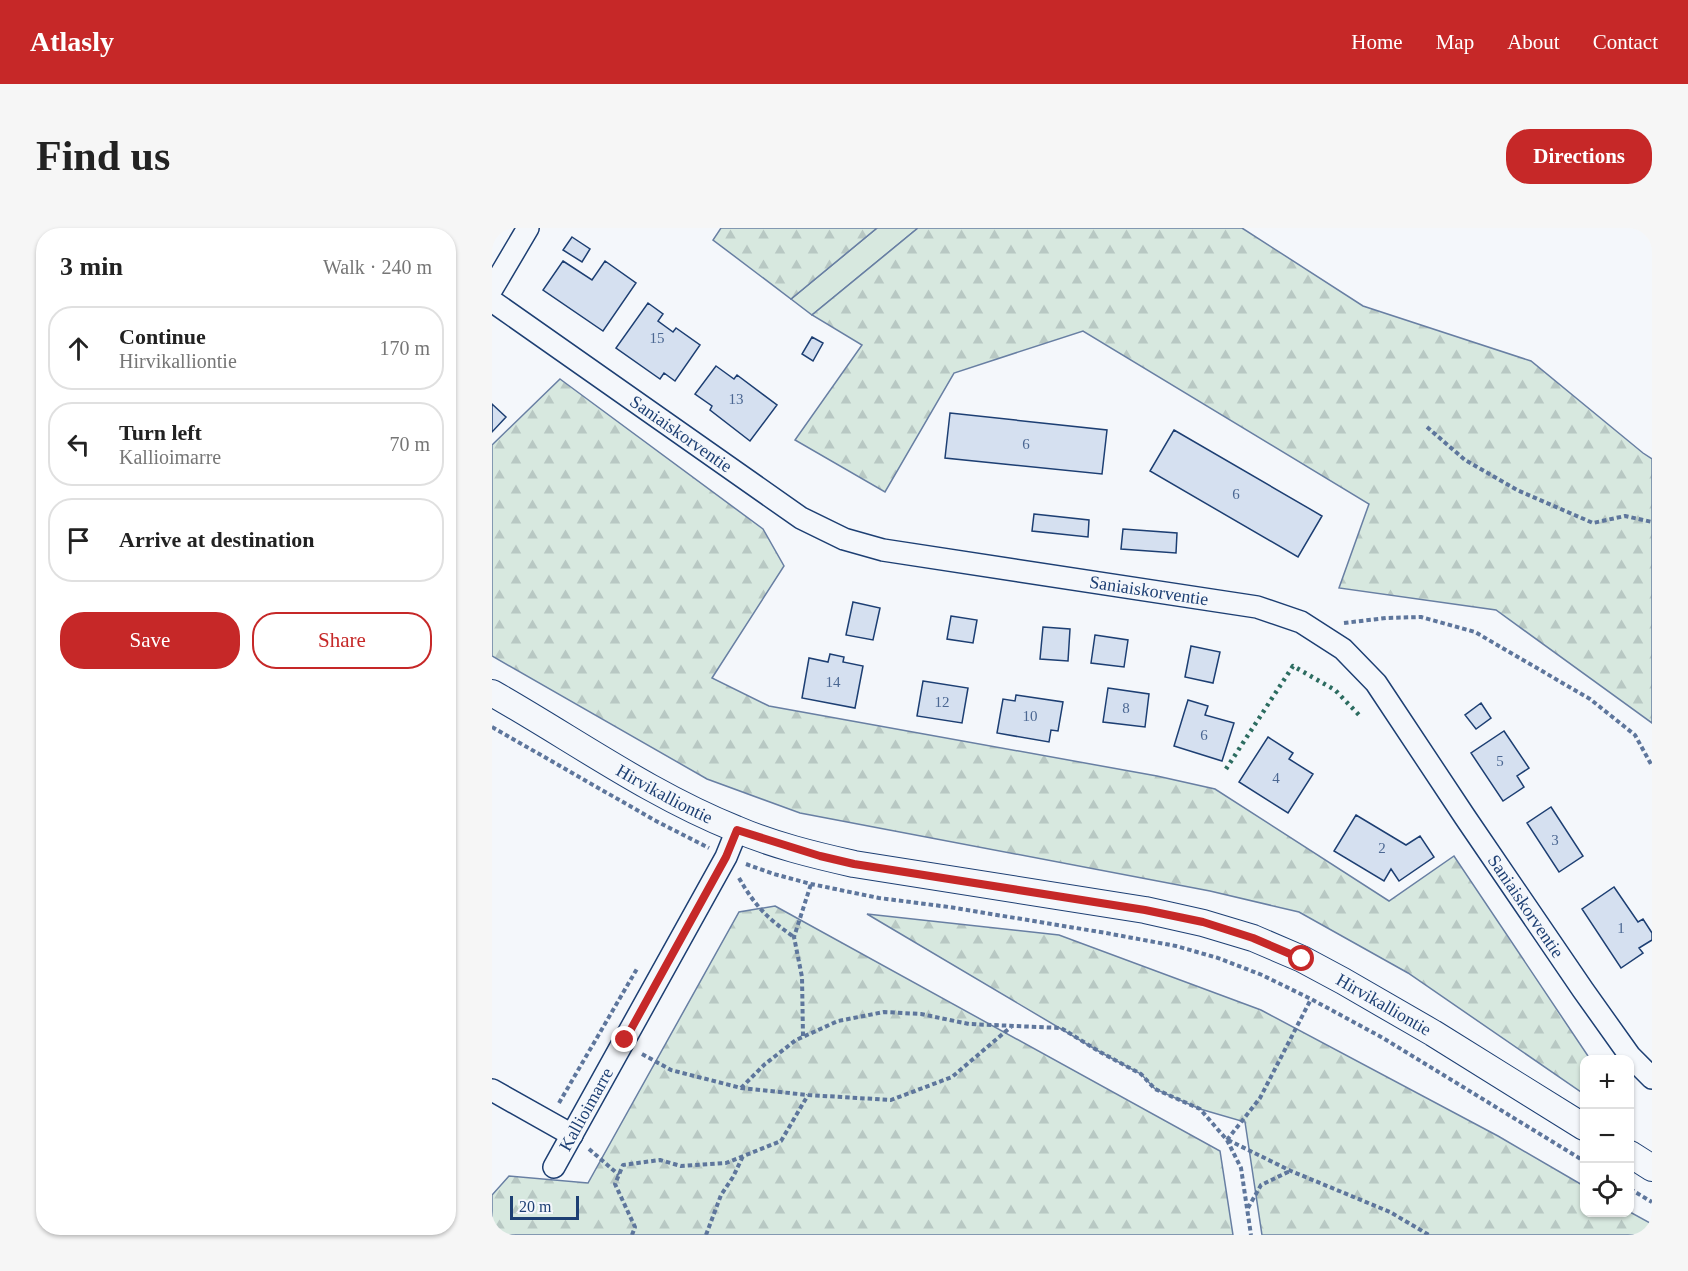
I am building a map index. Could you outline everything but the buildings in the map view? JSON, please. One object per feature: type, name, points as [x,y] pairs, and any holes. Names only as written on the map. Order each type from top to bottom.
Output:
[{"type":"street","points":[[492,289],[528,228]]},
{"type":"street","name":"Saniaiskorventie","points":[[492,301],[801,518],[844,539],[883,550],[1257,607],[1301,622],[1343,649],[1376,683],[1583,990],[1630,1056],[1652,1078]]},
{"type":"street","name":"Hirvikalliontie","points":[[492,693],[631,776],[737,830],[820,856],[854,864],[1145,910],[1203,922],[1253,938],[1302,959],[1343,981],[1580,1125]]},
{"type":"street","name":"Kallioimarre","points":[[554,1167],[726,857],[737,830]]},
{"type":"street","points":[[492,1090],[572,1135]]},
{"type":"street","points":[[1634,1157],[1652,1168]]},
{"type":"path","points":[[1427,427],[1465,460],[1517,490],[1593,523],[1625,516],[1652,522]]},
{"type":"path","points":[[1301,622],[1346,623],[1420,617],[1475,632],[1590,699],[1635,735],[1652,766]]},
{"type":"path","points":[[492,727],[656,821],[726,857],[774,874],[879,898],[949,907],[1176,946],[1218,958],[1262,975],[1383,1038],[1580,1159]]},
{"type":"path","points":[[701,853],[704,846]]},
{"type":"path","points":[[726,857],[750,898],[772,921],[794,937]]},
{"type":"path","points":[[803,1036],[802,977],[794,937],[811,884]]},
{"type":"path","points":[[548,1122],[642,958]]},
{"type":"path","points":[[1227,1140],[1260,1098],[1311,999]]},
{"type":"path","points":[[741,1088],[765,1064],[803,1036],[838,1021],[884,1012],[921,1014],[969,1024],[1061,1028],[1141,1074],[1155,1089],[1200,1109],[1227,1140],[1240,1168],[1251,1235]]},
{"type":"path","points":[[625,1040],[635,1050],[671,1070],[741,1088],[891,1100],[952,1077],[1012,1025]]},
{"type":"path","points":[[632,1235],[635,1227],[615,1184],[623,1165],[660,1160],[681,1166],[726,1163],[782,1141],[808,1095]]},
{"type":"path","points":[[572,1135],[619,1175]]},
{"type":"path","points":[[1227,1140],[1291,1171],[1390,1212],[1429,1235]]},
{"type":"path","points":[[706,1235],[721,1195],[744,1156]]},
{"type":"path","points":[[1248,1209],[1261,1185],[1291,1171]]},
{"type":"path","points":[[1634,1192],[1652,1202]]},
{"type":"green space","points":[[721,228],[877,228],[791,299],[713,240]]},
{"type":"green space","points":[[877,228],[918,228],[812,315],[791,299]]},
{"type":"green space","points":[[918,228],[1242,228],[1363,306],[1531,361],[1652,459],[1652,723],[1496,610],[1339,588],[1369,504],[1083,331],[954,373],[885,492],[795,440],[862,345],[812,315]]},
{"type":"green space","points":[[560,379],[763,529],[784,566],[712,678],[769,706],[1157,776],[1215,789],[1389,901],[1454,856],[1587,1055],[1580,1055],[1580,1091],[1408,973],[1299,912],[1210,891],[800,813],[707,779],[492,656],[492,445]]},
{"type":"green space","points":[[775,906],[1220,1151],[1233,1235],[492,1235],[492,1195],[509,1176],[588,1183],[739,912]]},
{"type":"green space","points":[[867,914],[1059,935],[1261,1010],[1498,1136],[1580,1184],[1580,1217],[1634,1217],[1634,1214],[1652,1224],[1652,1235],[1262,1235],[1245,1122],[1200,1109],[1155,1089],[1141,1074]]},
{"type":"hedge","points":[[1226,769],[1293,666],[1335,690],[1360,716]]},
{"type":"route","points":[[625,1040],[726,857],[737,830],[820,856],[854,864],[1145,910],[1203,922],[1253,938],[1302,959]]}]
